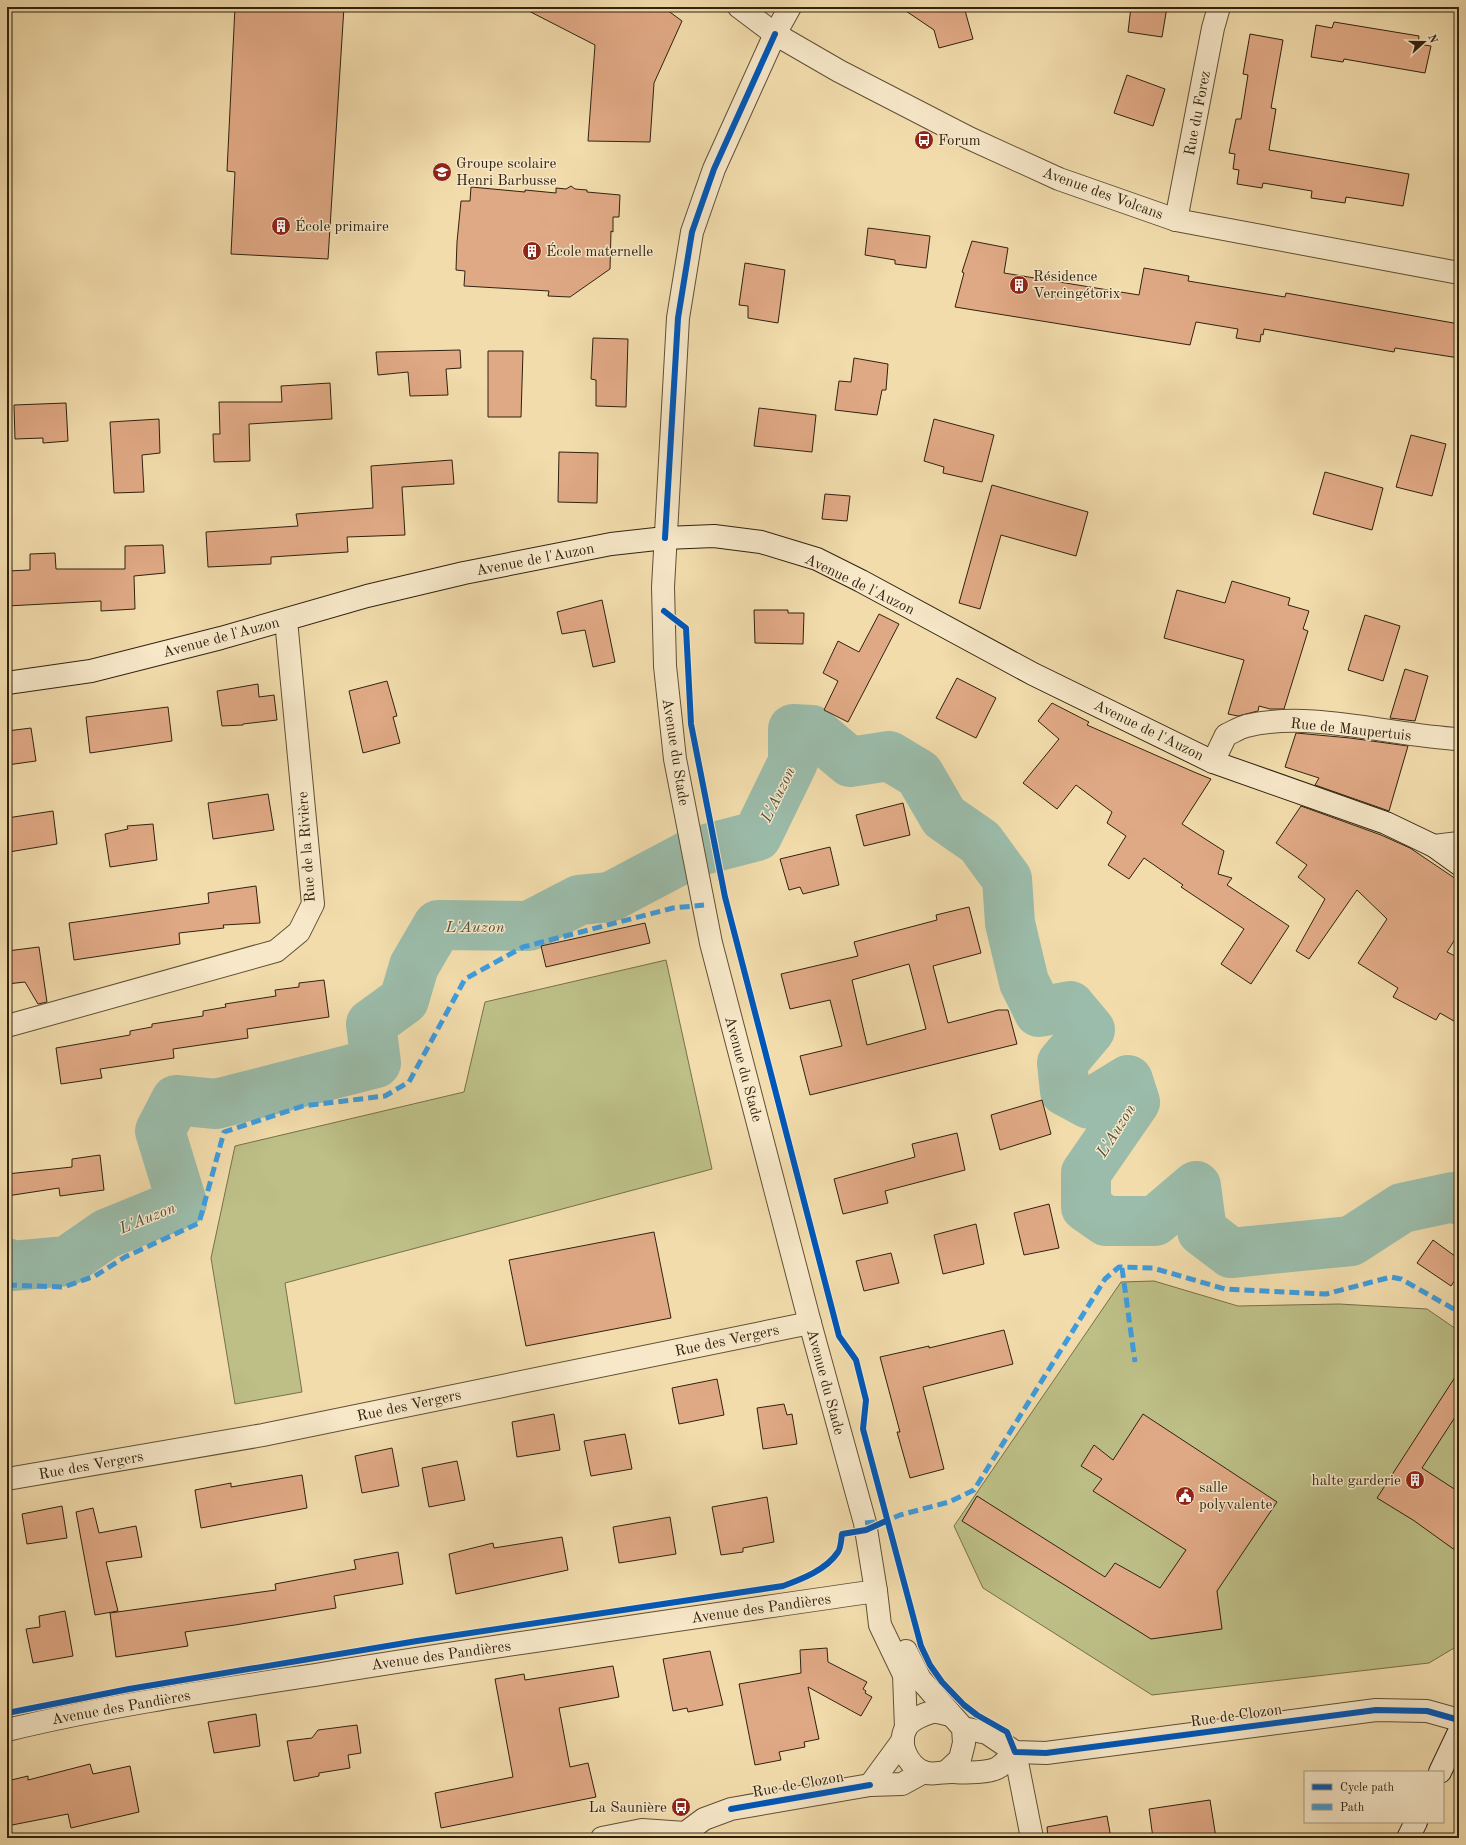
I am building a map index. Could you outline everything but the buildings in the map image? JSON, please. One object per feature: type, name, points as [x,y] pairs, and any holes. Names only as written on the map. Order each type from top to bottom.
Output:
[{"type":"street","name":"Avenue des Volcans","points":[[739,7],[775,34],[839,71],[969,138],[1059,179],[1176,220],[1459,273]]},
{"type":"street","name":"Avenue du Stade","points":[[790,7],[775,34],[714,169],[692,232],[678,318],[663,587],[665,666],[675,759],[711,943],[810,1323],[865,1523],[880,1625],[904,1675],[905,1734]]},
{"type":"street","name":"Rue du Forez","points":[[1176,220],[1213,28],[1219,7]]},
{"type":"street","name":"Avenue de l'Auzon","points":[[7,683],[90,671],[221,638],[367,596],[464,573],[611,544],[665,538],[714,536],[761,542],[817,559],[861,580],[1033,674],[1213,762],[1386,823],[1434,846],[1459,864]]},
{"type":"street","name":"Rue de la Rivière","points":[[7,1026],[276,951],[298,932],[313,904],[286,620]]},
{"type":"street","name":"Rue de Maupertuis","points":[[1213,762],[1226,735],[1245,727],[1290,721],[1320,722],[1432,738],[1459,739]]},
{"type":"street","points":[[1434,846],[1459,843]]},
{"type":"street","name":"Rue des Vergers","points":[[7,1479],[263,1435],[810,1323]]},
{"type":"street","name":"Avenue du Stade","points":[[876,1591],[920,1679],[956,1721]]},
{"type":"street","name":"Avenue des Pandières","points":[[7,1730],[45,1720],[158,1699],[876,1591]]},
{"type":"street","name":"Rue de Clozon","points":[[1015,1752],[1046,1753],[1376,1710],[1427,1711],[1459,1720]]},
{"type":"street","points":[[870,1785],[915,1719],[933,1711],[987,1733],[1015,1752],[1032,1838]]},
{"type":"street","points":[[946,1772],[960,1759],[964,1743],[956,1721]]},
{"type":"street","points":[[1440,1771],[1459,1732]]},
{"type":"street","points":[[905,1734],[905,1753],[911,1764],[924,1772],[934,1774],[946,1772],[968,1773],[998,1768],[1015,1752]]},
{"type":"street","name":"Rue de Clozon","points":[[602,1838],[642,1830],[684,1835],[704,1819],[731,1809],[870,1785],[902,1784],[924,1772]]},
{"type":"street","points":[[1408,1838],[1416,1823]]},
{"type":"green space","points":[[666,960],[712,1169],[285,1283],[302,1392],[235,1404],[211,1258],[235,1146],[464,1092],[485,1002]]},
{"type":"green space","points":[[1154,1281],[1238,1306],[1339,1304],[1427,1309],[1459,1331],[1459,1645],[1429,1663],[1152,1695],[983,1588],[954,1526],[1121,1282]]},
{"type":"waterway","name":"L'Auzon","points":[[7,1263],[12,1266],[67,1261],[106,1234],[182,1203],[160,1131],[176,1100],[216,1104],[376,1063],[371,1024],[404,1000],[414,966],[438,925],[529,926],[579,900],[610,897],[695,852],[757,836],[793,762],[793,729],[812,730],[850,762],[889,756],[919,774],[944,817],[980,842],[1007,879],[1010,923],[1024,982],[1039,1012],[1070,1006],[1090,1030],[1062,1063],[1065,1091],[1089,1104],[1128,1080],[1135,1102],[1086,1173],[1086,1207],[1106,1221],[1155,1221],[1196,1186],[1202,1231],[1231,1253],[1351,1241],[1402,1208],[1453,1197],[1459,1200]]},
{"type":"marked path","points":[[7,1285],[64,1287],[95,1276],[125,1257],[199,1223],[224,1132],[303,1106],[385,1096],[409,1082],[465,979],[523,947],[673,908],[704,905]]},
{"type":"marked path","points":[[865,1523],[886,1521],[900,1515],[949,1502],[974,1490],[1105,1279],[1119,1267],[1153,1268],[1225,1289],[1326,1294],[1391,1277],[1401,1279],[1459,1312]]},
{"type":"marked path","points":[[1122,1268],[1135,1362]]},
{"type":"cycle path","points":[[665,538],[678,318],[692,232],[714,169],[775,34]]},
{"type":"cycle path","points":[[664,611],[686,628],[691,724],[725,897],[839,1336],[856,1360],[866,1400],[863,1429],[921,1646],[930,1665],[942,1682],[964,1705],[977,1715],[1007,1732],[1015,1752],[1046,1753],[1376,1710],[1427,1711],[1459,1720]]},
{"type":"cycle path","points":[[7,1713],[129,1689],[417,1641],[783,1586],[806,1577],[827,1564],[839,1550],[842,1534],[866,1530],[886,1521]]},
{"type":"cycle path","points":[[731,1809],[870,1785]]},
{"type":"place","name":"Forum","points":[[924,140]]},
{"type":"place","name":"Groupe scolaire Henri Barbusse","points":[[442,172]]},
{"type":"place","name":"École primaire","points":[[281,226]]},
{"type":"place","name":"École maternelle","points":[[532,251]]},
{"type":"place","name":"Résidence Vercingétorix","points":[[1019,285]]},
{"type":"place","name":"halte garderie","points":[[1415,1480]]},
{"type":"place","name":"salle polyvalente","points":[[1185,1496]]},
{"type":"place","name":"La Saunière","points":[[681,1807]]}]
